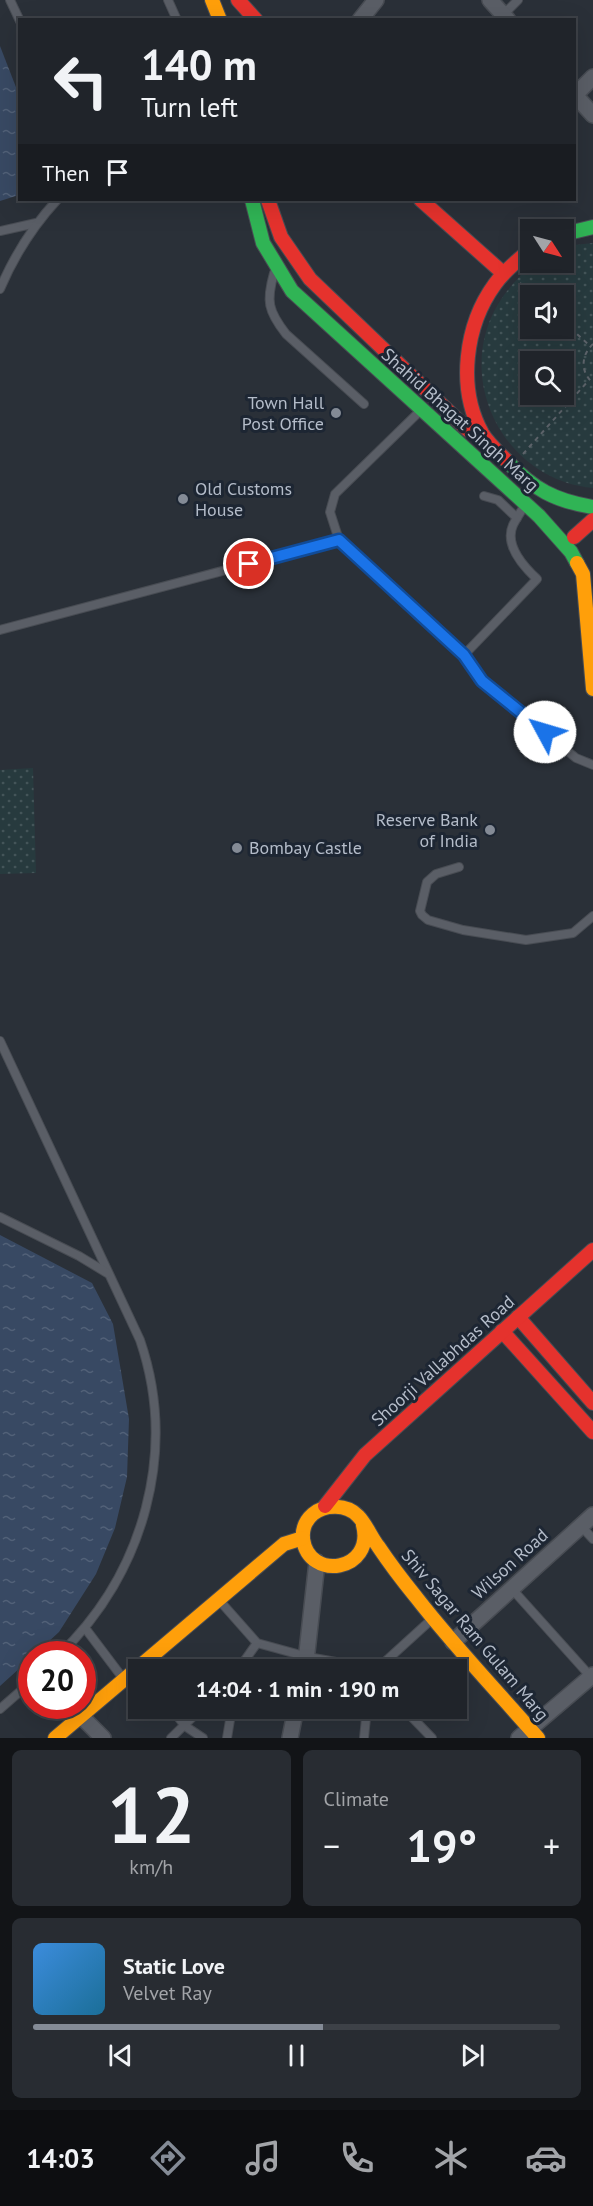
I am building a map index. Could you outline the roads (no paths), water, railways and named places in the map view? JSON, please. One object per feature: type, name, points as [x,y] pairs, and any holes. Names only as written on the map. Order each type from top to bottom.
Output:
[{"type":"street","points":[[212,0],[219,18]]},
{"type":"street","points":[[238,0],[254,18]]},
{"type":"street","points":[[362,18],[376,0]]},
{"type":"street","points":[[490,0],[505,17]]},
{"type":"street","points":[[576,94],[593,77]]},
{"type":"street","points":[[576,96],[593,115]]},
{"type":"street","name":"Shahid Bhagat Singh Marg","points":[[252,201],[263,243],[292,291],[526,504],[566,546],[581,556]]},
{"type":"street","name":"Shahid Bhagat Singh Marg","points":[[268,201],[281,237],[310,279],[455,416],[574,537],[581,556],[593,688]]},
{"type":"street","points":[[422,201],[509,276]]},
{"type":"street","points":[[574,232],[593,227]]},
{"type":"street","points":[[263,243],[281,237]]},
{"type":"street","points":[[520,262],[479,309],[467,350],[468,393],[483,434],[511,466],[538,491],[572,505],[593,507]]},
{"type":"street","points":[[458,443],[455,416],[459,403],[468,393]]},
{"type":"street","points":[[574,537],[593,520]]},
{"type":"street","name":"Shoorji Vallabhdas Road","points":[[325,1506],[365,1455],[593,1250]]},
{"type":"street","points":[[518,1317],[591,1398],[573,1410]]},
{"type":"street","points":[[502,1331],[593,1432]]},
{"type":"street","points":[[339,1505],[351,1509],[363,1525],[365,1539],[362,1549],[350,1563],[339,1567],[326,1566],[317,1562],[308,1552],[303,1538],[308,1520],[315,1511],[325,1506],[339,1505]]},
{"type":"street","name":"Wilson Road","points":[[453,1642],[593,1515]]},
{"type":"street","name":"Shiv Sagar Ram Gulam Marg","points":[[363,1525],[433,1618],[529,1735]]},
{"type":"street","points":[[96,1704],[284,1544],[303,1538]]},
{"type":"street","points":[[306,1659],[317,1562]]},
{"type":"street","points":[[529,1735],[592,1677]]},
{"type":"street","points":[[55,1738],[79,1719]]},
{"type":"street","points":[[84,1719],[103,1738]]},
{"type":"street","points":[[290,1738],[294,1719]]},
{"type":"lane","points":[[10,0],[19,18]]},
{"type":"lane","points":[[168,0],[176,18]]},
{"type":"lane","points":[[505,17],[518,0]]},
{"type":"lane","points":[[0,289],[36,223],[56,201]]},
{"type":"lane","points":[[0,231],[36,223]]},
{"type":"lane","points":[[276,266],[268,293],[270,308],[279,325],[286,334],[364,404]]},
{"type":"lane","points":[[435,397],[335,494],[330,512],[339,540],[464,655],[482,681],[576,758],[593,765]]},
{"type":"lane","points":[[484,495],[498,500],[517,518]]},
{"type":"lane","points":[[464,655],[537,579],[521,563],[511,540],[512,526],[526,504]]},
{"type":"lane","points":[[0,630],[339,540]]},
{"type":"lane","points":[[459,867],[436,874],[427,882],[420,911],[428,920],[463,930],[526,940],[573,933],[593,916]]},
{"type":"lane","points":[[0,1041],[140,1340],[149,1366],[154,1407],[155,1444],[149,1497],[137,1540],[117,1582],[85,1628],[72,1641]]},
{"type":"lane","points":[[0,1217],[109,1273]]},
{"type":"lane","points":[[581,1526],[593,1539]]},
{"type":"lane","points":[[512,1589],[592,1677]]},
{"type":"lane","points":[[218,1599],[257,1643],[296,1659]]},
{"type":"lane","points":[[388,1659],[433,1618]]},
{"type":"lane","points":[[85,1628],[124,1679]]},
{"type":"lane","points":[[246,1659],[257,1643]]},
{"type":"lane","points":[[0,1709],[18,1693]]},
{"type":"lane","points":[[180,1719],[185,1726],[203,1738]]},
{"type":"lane","points":[[171,1738],[192,1719]]},
{"type":"lane","points":[[227,1738],[230,1719]]},
{"type":"lane","points":[[364,1738],[366,1719]]},
{"type":"lane","points":[[414,1719],[432,1738]]},
{"type":"water","points":[[0,46],[18,92],[18,195],[0,201]]},
{"type":"water","points":[[0,1235],[92,1283],[113,1324],[129,1419],[127,1477],[115,1528],[96,1574],[59,1632],[49,1641],[18,1641],[18,1670],[0,1686]]},
{"type":"place","name":"Town Hall Post Office","points":[[336,413]]},
{"type":"place","name":"Old Customs House","points":[[183,499]]},
{"type":"place","name":"Reserve Bank of India","points":[[490,830]]},
{"type":"place","name":"Bombay Castle","points":[[237,848]]}]
